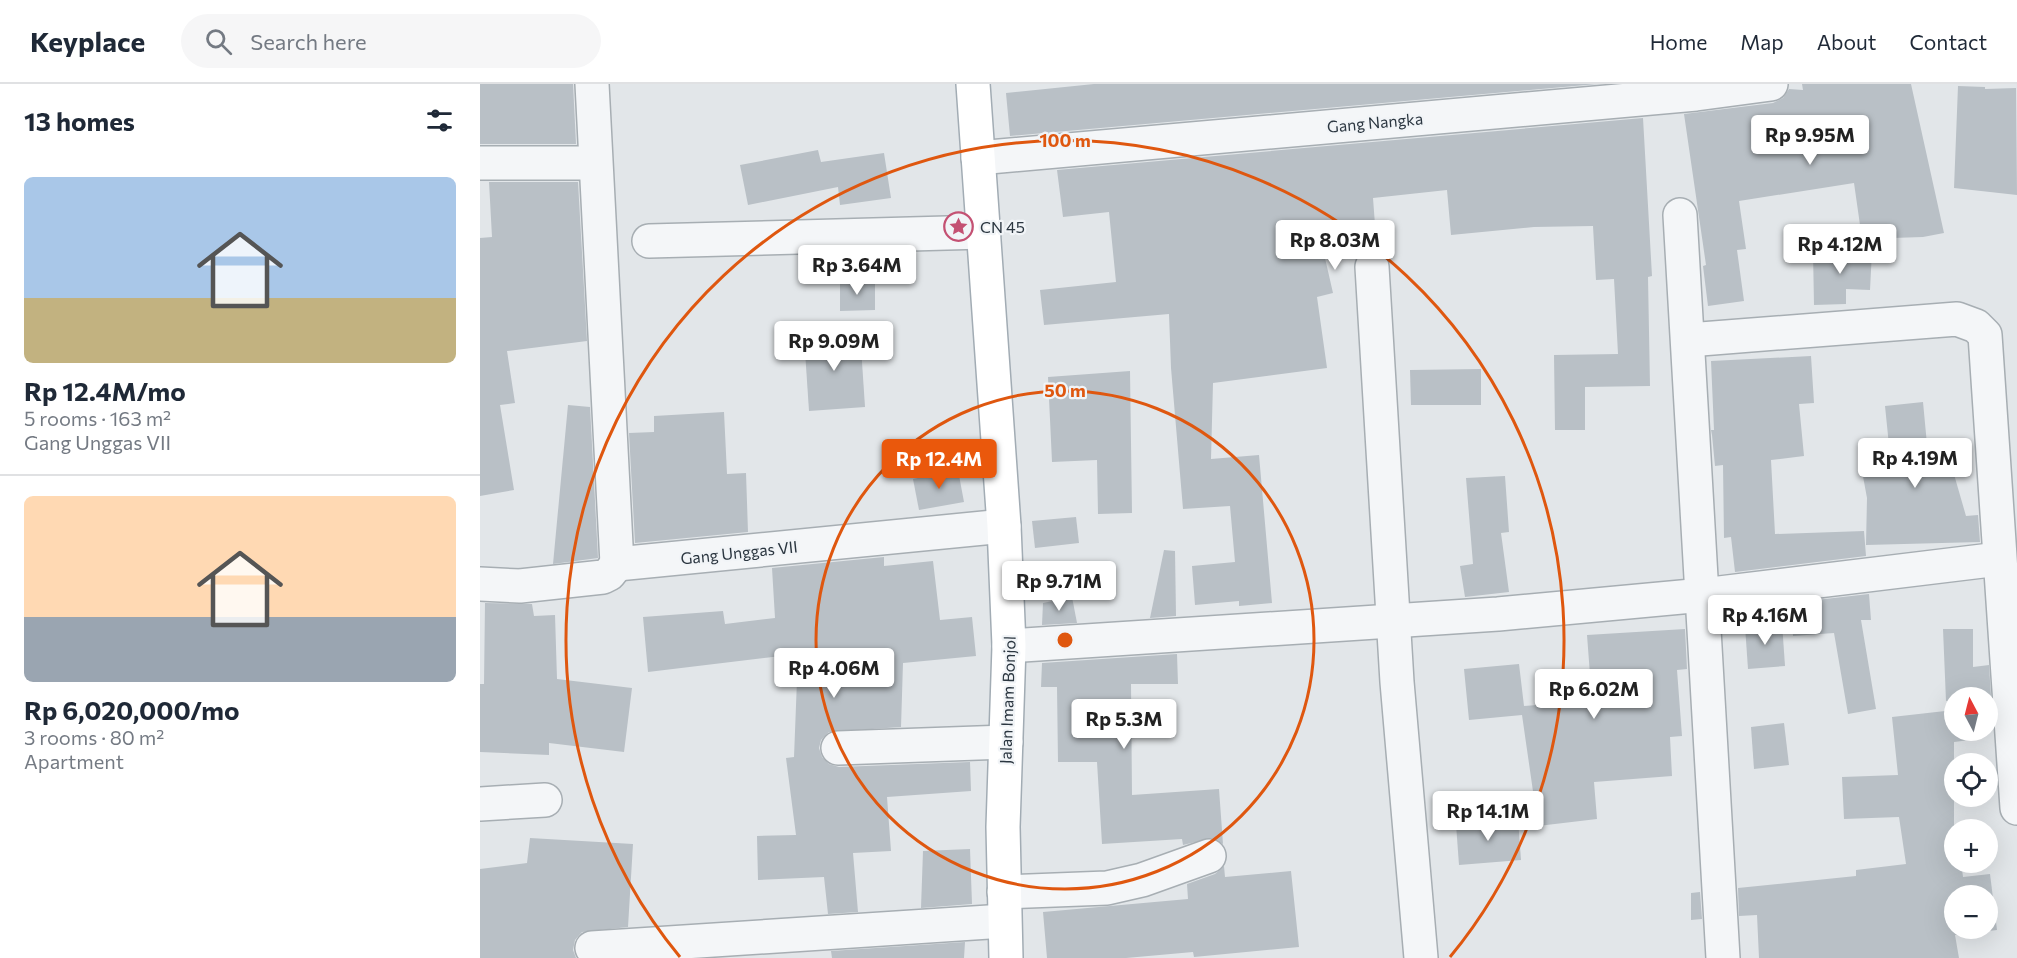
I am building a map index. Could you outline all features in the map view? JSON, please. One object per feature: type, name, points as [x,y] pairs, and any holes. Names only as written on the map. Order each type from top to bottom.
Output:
[{"type":"main road","name":"Jalan Imam Bonjol","points":[[973,84],[1004,526],[1009,646],[1004,906],[1006,958]]},
{"type":"street","points":[[592,84],[617,564]]},
{"type":"street","name":"Gang Nangka","points":[[978,158],[1696,94],[1771,84]]},
{"type":"street","points":[[480,163],[595,163]]},
{"type":"street","points":[[1680,215],[1723,958]]},
{"type":"street","points":[[649,241],[984,232]]},
{"type":"street","points":[[1372,267],[1397,682],[1420,958]]},
{"type":"street","points":[[1688,340],[1957,319],[1970,323],[1985,335],[2005,447],[1999,559],[2013,683],[2017,808]]},
{"type":"street","name":"Gang Unggas VII","points":[[480,584],[520,586],[603,577],[609,574],[617,564],[1004,526]]},
{"type":"street","points":[[1009,646],[1498,614],[1703,595],[1999,559]]},
{"type":"street","points":[[838,748],[1006,742]]},
{"type":"street","points":[[480,804],[545,800]]},
{"type":"street","points":[[592,948],[1004,906],[1142,880],[1209,856]]},
{"type":"building","points":[[480,84],[573,84],[576,144],[480,144]]},
{"type":"building","points":[[1094,84],[1597,84],[1010,136],[1006,93]]},
{"type":"building","points":[[1802,84],[1911,84],[1944,233],[1923,237],[1862,239],[1854,183],[1739,201],[1746,249],[1737,250],[1744,301],[1708,306],[1703,266],[1706,265],[1684,114],[1773,103],[1783,98],[1789,89],[1803,90]]},
{"type":"building","points":[[1958,86],[1985,87],[1985,89],[2016,88],[2017,195],[1954,188]]},
{"type":"building","points":[[1643,118],[1652,276],[1648,277],[1650,386],[1585,387],[1585,430],[1555,430],[1554,355],[1618,354],[1614,279],[1596,280],[1593,226],[1534,227],[1451,235],[1447,190],[1373,198],[1376,238],[1322,245],[1333,293],[1317,297],[1327,368],[1213,383],[1211,459],[1259,455],[1272,603],[1239,606],[1239,601],[1195,605],[1192,566],[1235,562],[1230,506],[1183,509],[1171,368],[1169,314],[1044,325],[1040,290],[1116,282],[1109,212],[1063,217],[1057,170]]},
{"type":"building","points":[[818,150],[821,162],[884,153],[891,198],[840,205],[838,187],[748,205],[740,165]]},
{"type":"building","points":[[489,182],[578,182],[587,341],[507,351],[515,403],[500,405],[514,490],[480,496],[480,238],[492,237]]},
{"type":"building","points":[[1813,251],[1872,251],[1870,290],[1846,289],[1846,304],[1814,305]]},
{"type":"building","points":[[840,282],[875,282],[875,310],[840,311]]},
{"type":"building","points":[[860,332],[865,407],[809,411],[804,336]]},
{"type":"building","points":[[1811,356],[1814,403],[1799,404],[1804,456],[1771,460],[1775,534],[1864,531],[1866,556],[1735,572],[1731,537],[1724,538],[1723,465],[1715,466],[1711,430],[1714,430],[1711,361]]},
{"type":"building","points":[[1481,369],[1481,405],[1411,405],[1410,370]]},
{"type":"building","points":[[1130,371],[1132,513],[1098,514],[1097,460],[1052,462],[1048,377]]},
{"type":"building","points":[[1923,402],[1928,455],[1947,450],[1966,516],[1978,515],[1980,542],[1866,545],[1867,498],[1862,471],[1891,465],[1885,406]]},
{"type":"building","points":[[568,405],[590,407],[598,558],[553,564]]},
{"type":"building","points":[[724,412],[727,474],[746,473],[748,532],[635,543],[629,433],[654,432],[654,416]]},
{"type":"building","points":[[958,470],[964,502],[919,510],[913,479]]},
{"type":"building","points":[[1505,476],[1509,532],[1501,533],[1509,592],[1465,597],[1460,566],[1473,564],[1466,478]]},
{"type":"building","points":[[1076,517],[1079,543],[1035,548],[1032,521]]},
{"type":"building","points":[[1164,550],[1175,551],[1176,616],[1150,618]]},
{"type":"building","points":[[884,557],[884,566],[933,561],[940,620],[972,617],[976,656],[903,663],[901,727],[829,732],[821,740],[819,748],[822,757],[829,764],[839,767],[970,762],[971,791],[887,797],[891,851],[853,853],[858,912],[828,914],[824,877],[758,880],[757,836],[796,835],[786,758],[794,757],[798,654],[648,672],[643,617],[723,611],[725,624],[775,618],[772,568]]},
{"type":"building","points":[[1869,594],[1871,620],[1861,620],[1876,709],[1848,714],[1834,633],[1793,636],[1790,603]]},
{"type":"building","points":[[1072,597],[1077,623],[1042,625],[1043,603]]},
{"type":"building","points":[[485,603],[532,604],[534,616],[555,615],[557,679],[632,688],[624,752],[549,743],[549,755],[480,752],[480,684],[484,684]]},
{"type":"building","points":[[1782,623],[1785,666],[1748,669],[1745,626]]},
{"type":"building","points":[[1685,629],[1687,669],[1677,670],[1682,736],[1670,737],[1672,776],[1594,782],[1597,819],[1538,826],[1522,715],[1469,720],[1464,669],[1519,664],[1524,706],[1592,701],[1587,635]]},
{"type":"building","points":[[1943,629],[1973,629],[1973,667],[1989,665],[1990,687],[1945,687]]},
{"type":"building","points":[[1177,654],[1178,684],[1131,684],[1132,795],[1219,789],[1223,844],[1212,838],[1183,845],[1182,839],[1102,844],[1097,762],[1058,762],[1057,687],[1041,687],[1042,663]]},
{"type":"building","points":[[1944,711],[1944,741],[1962,741],[1954,742],[1954,753],[1944,753],[1944,807],[1954,807],[1954,819],[1944,819],[1944,873],[1962,873],[1963,877],[1990,874],[1991,885],[1944,885],[1944,939],[1956,939],[1959,958],[1759,958],[1757,915],[1739,916],[1738,888],[1856,876],[1856,870],[1906,864],[1899,817],[1844,819],[1842,777],[1898,775],[1892,717]]},
{"type":"building","points":[[1784,723],[1789,765],[1754,769],[1751,727]]},
{"type":"building","points":[[1518,819],[1521,860],[1459,865],[1456,824]]},
{"type":"building","points":[[530,838],[633,844],[628,927],[582,932],[575,940],[573,950],[576,958],[480,958],[480,869],[527,863]]},
{"type":"building","points":[[970,849],[972,904],[921,908],[923,851]]},
{"type":"building","points":[[1224,866],[1225,877],[1291,871],[1299,947],[1194,957],[1193,952],[1126,958],[1047,958],[1043,912],[1188,899],[1187,884],[1215,874]]},
{"type":"building","points":[[1700,892],[1702,919],[1691,920],[1691,893]]},
{"type":"building","points":[[965,942],[964,958],[832,958],[831,951]]},
{"type":"place","name":"CN 45","points":[[959,226]]}]
